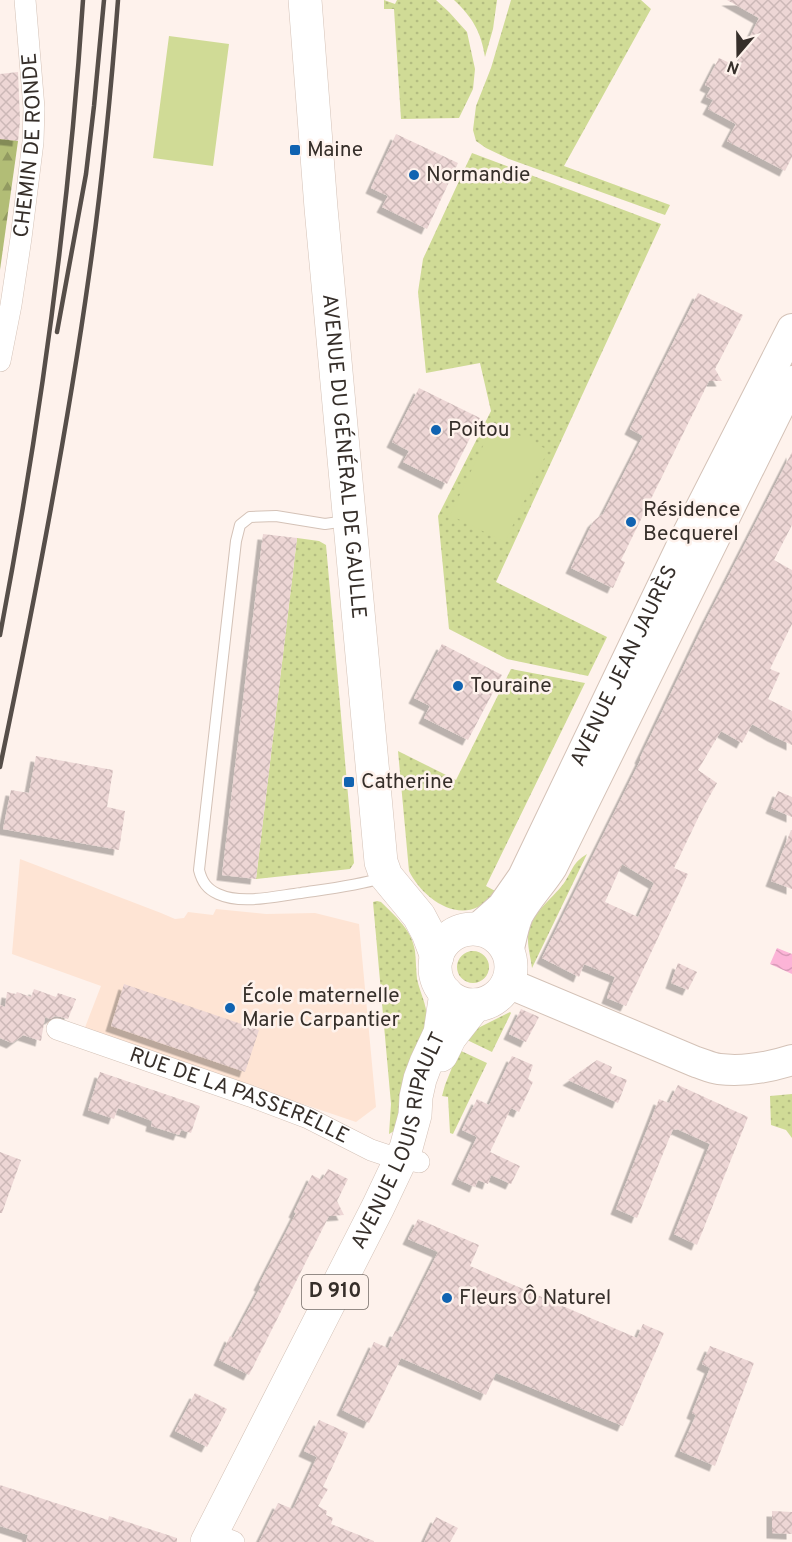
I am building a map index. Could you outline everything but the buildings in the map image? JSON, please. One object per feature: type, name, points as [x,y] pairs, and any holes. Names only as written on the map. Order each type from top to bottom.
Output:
[{"type":"main road","name":"AVENUE DU GÉNÉRAL DE GAULLE","points":[[305,0],[349,521],[381,862],[386,876],[419,916],[437,957]]},
{"type":"main road","name":"AVENUE JEAN JAURÈS","points":[[469,931],[502,907],[523,877],[674,561],[792,329]]},
{"type":"main road","name":"AVENUE JEAN JAURÈS","points":[[508,968],[517,917],[552,867],[792,381]]},
{"type":"main road","name":"AVENUE DU GÉNÉRAL DE GAULLE","points":[[407,902],[441,924],[469,931]]},
{"type":"main road","points":[[469,931],[485,931],[499,940],[508,968],[502,992],[485,1003],[460,999],[437,976],[435,967],[442,946],[450,938],[469,931]]},
{"type":"main road","points":[[508,968],[696,1062],[719,1069],[750,1069],[792,1060]]},
{"type":"main road","name":"AVENUE LOUIS RIPAULT","points":[[225,1542],[388,1232],[410,1160],[425,1140],[426,1097],[441,1054],[450,1037],[460,999]]},
{"type":"street","name":"CHEMIN DE RONDE","points":[[0,361],[18,261],[33,142],[34,108],[25,0]]},
{"type":"street","name":"RUE DE LA PASSERELLE","points":[[57,1029],[250,1096],[308,1118],[371,1150],[410,1160]]},
{"type":"lane","points":[[349,521],[325,524],[276,516],[250,517],[240,525],[236,541],[199,870],[202,882],[210,889],[220,895],[235,898],[260,898],[356,885],[386,876]]},
{"type":"shaded area","name":"École maternelle Marie Carpantier","points":[[20,859],[175,919],[184,918],[188,912],[213,915],[216,909],[266,914],[315,913],[359,924],[376,1107],[356,1122],[84,1030],[101,986],[12,954]]},
{"type":"green space","points":[[384,0],[395,4],[397,0],[436,0],[467,32],[475,69],[473,89],[459,118],[401,119],[394,9],[384,9]]},
{"type":"green space","points":[[454,0],[497,0],[493,29],[485,57],[475,26]]},
{"type":"green space","points":[[511,0],[641,0],[651,9],[564,166],[670,205],[665,215],[509,159],[476,141],[473,130],[476,106],[491,68]]},
{"type":"green space","points":[[169,36],[229,44],[213,166],[153,158]]},
{"type":"green space","points":[[0,136],[18,141],[0,270]]},
{"type":"green space","points":[[472,153],[661,224],[496,582],[607,637],[588,676],[507,659],[449,629],[438,516],[491,411],[480,363],[426,373],[418,292],[423,259]]},
{"type":"green space","points":[[494,423],[548,450],[505,542],[450,515]]},
{"type":"green space","points":[[297,538],[319,541],[326,545],[354,863],[350,869],[256,879]]},
{"type":"green space","points":[[511,669],[585,683],[486,886],[497,892],[478,907],[457,910],[429,896],[409,871],[398,751],[456,780]]},
{"type":"green space","points":[[587,854],[532,968],[528,947],[531,923],[564,883],[576,864]]},
{"type":"green space","points":[[373,902],[381,902],[398,919],[411,937],[415,951],[417,979],[427,1018],[402,1111],[394,1131],[389,1134],[391,1104]]},
{"type":"green space","points":[[473,951],[485,955],[489,967],[485,979],[473,983],[461,979],[457,967],[461,955]]},
{"type":"green space","points":[[510,1012],[492,1052],[465,1039],[478,1028]]},
{"type":"green space","points":[[459,1050],[487,1063],[453,1134],[450,1133],[448,1097],[442,1096]]},
{"type":"green space","points":[[792,1094],[792,1138],[786,1130],[771,1125],[770,1096]]},
{"type":"water","points":[[777,948],[792,954],[792,974],[770,964]]},
{"type":"railway","points":[[0,635],[28,477],[51,319],[70,160],[83,0]]},
{"type":"railway","points":[[57,332],[86,174],[104,0]]},
{"type":"railway","points":[[0,767],[49,522],[80,337],[102,172],[118,0]]},
{"type":"place","name":"Maine","points":[[295,150]]},
{"type":"place","name":"Normandie","points":[[414,175]]},
{"type":"place","name":"Poitou","points":[[436,430]]},
{"type":"place","name":"Résidence Becquerel","points":[[631,522]]},
{"type":"place","name":"Touraine","points":[[458,686]]},
{"type":"place","name":"Catherine","points":[[349,782]]},
{"type":"place","name":"École maternelle Marie Carpantier","points":[[230,1008]]},
{"type":"place","name":"Fleurs Ô Naturel","points":[[447,1298]]}]
